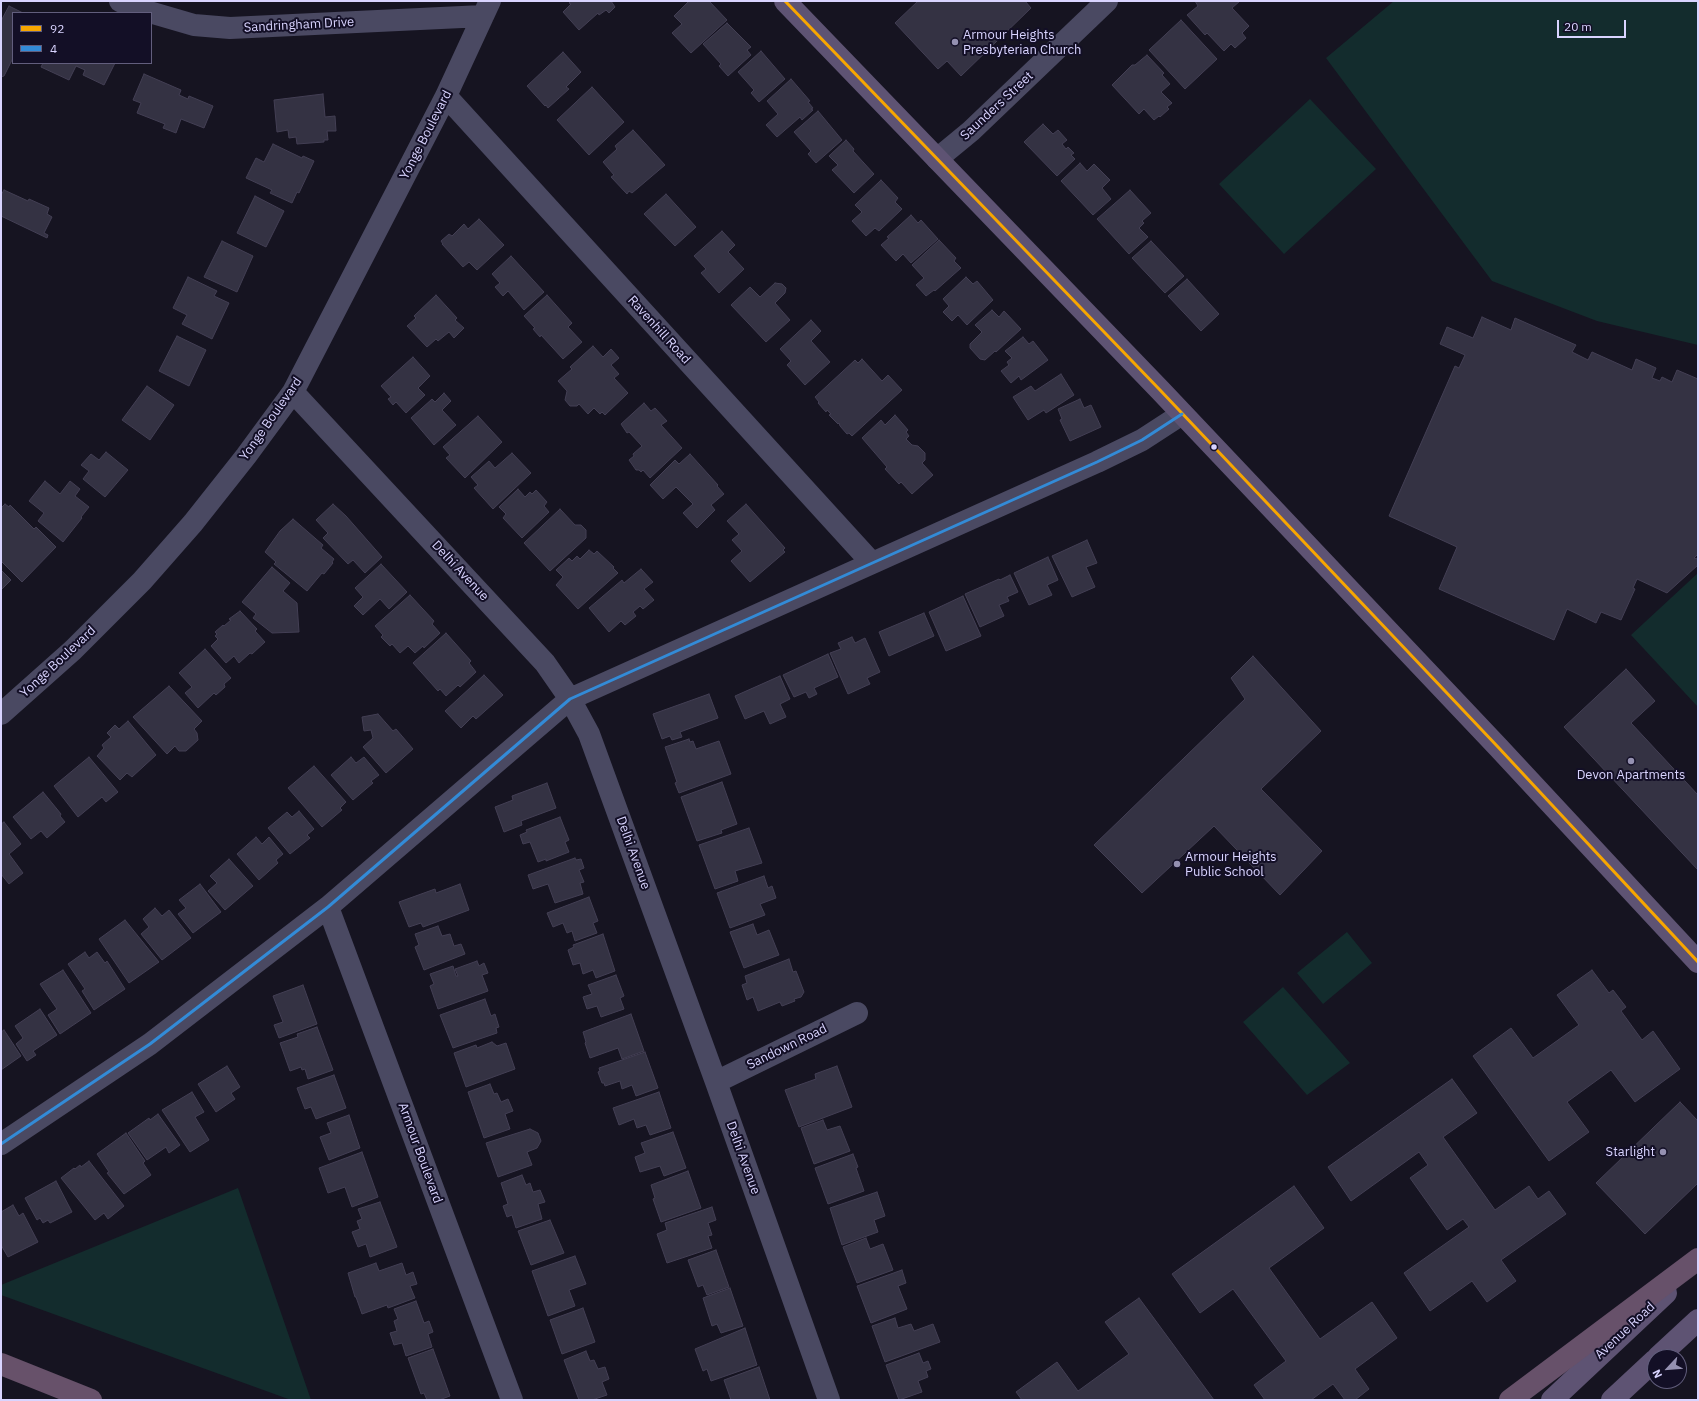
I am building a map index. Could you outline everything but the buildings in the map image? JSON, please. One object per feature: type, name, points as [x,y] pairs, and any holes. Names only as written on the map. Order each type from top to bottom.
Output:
[{"type":"highway","points":[[1510,1400],[1698,1258]]},
{"type":"highway","points":[[1,1364],[91,1400]]},
{"type":"main road","points":[[785,1],[1182,414],[1498,747],[1698,962]]},
{"type":"main road","name":"Avenue Road","points":[[1552,1400],[1698,1263]]},
{"type":"main road","points":[[1667,1349],[1698,1320]]},
{"type":"main road","points":[[1612,1400],[1647,1367]]},
{"type":"street","name":"Sandringham Drive","points":[[120,1],[149,12]]},
{"type":"street","name":"Saunders Street","points":[[937,159],[971,131],[1108,1]]},
{"type":"street","name":"Sandringham Drive","points":[[152,13],[194,25],[230,28],[487,9]]},
{"type":"street","name":"Yonge Boulevard","points":[[1,714],[73,650],[142,581],[193,523],[246,456],[293,392],[446,96],[487,9]]},
{"type":"street","name":"Ravenhill Road","points":[[446,96],[872,563]]},
{"type":"street","name":"Delhi Avenue","points":[[293,392],[545,663],[570,699],[589,734],[716,1082],[829,1400]]},
{"type":"street","points":[[1,1144],[150,1044],[328,907],[570,699],[1097,462],[1142,440],[1182,414]]},
{"type":"street","name":"Armour Boulevard","points":[[328,907],[512,1400]]},
{"type":"street","name":"Sandown Road","points":[[716,1082],[856,1013]]},
{"type":"green space","points":[[1394,1],[1698,1],[1698,345],[1597,321],[1492,281],[1326,58]]},
{"type":"green space","points":[[1310,99],[1376,169],[1284,254],[1219,184]]},
{"type":"green space","points":[[1698,573],[1698,707],[1631,635]]},
{"type":"green space","points":[[1347,932],[1372,963],[1323,1004],[1297,973]]},
{"type":"green space","points":[[1283,987],[1350,1063],[1307,1095],[1243,1022]]},
{"type":"green space","points":[[238,1188],[311,1400],[291,1400],[1,1295],[1,1285]]},
{"type":"transit line","name":"92","points":[[785,1],[1160,390],[1498,747],[1698,962]]},
{"type":"transit line","name":"4","points":[[1,1144],[150,1044],[328,907],[570,699],[1097,462],[1142,440],[1182,414]]},
{"type":"place","name":"Armour Heights Presbyterian Church","points":[[955,42]]},
{"type":"place","name":"Devon Apartments","points":[[1631,761]]},
{"type":"place","name":"Armour Heights Public School","points":[[1177,864]]},
{"type":"place","name":"Starlight","points":[[1663,1152]]}]
